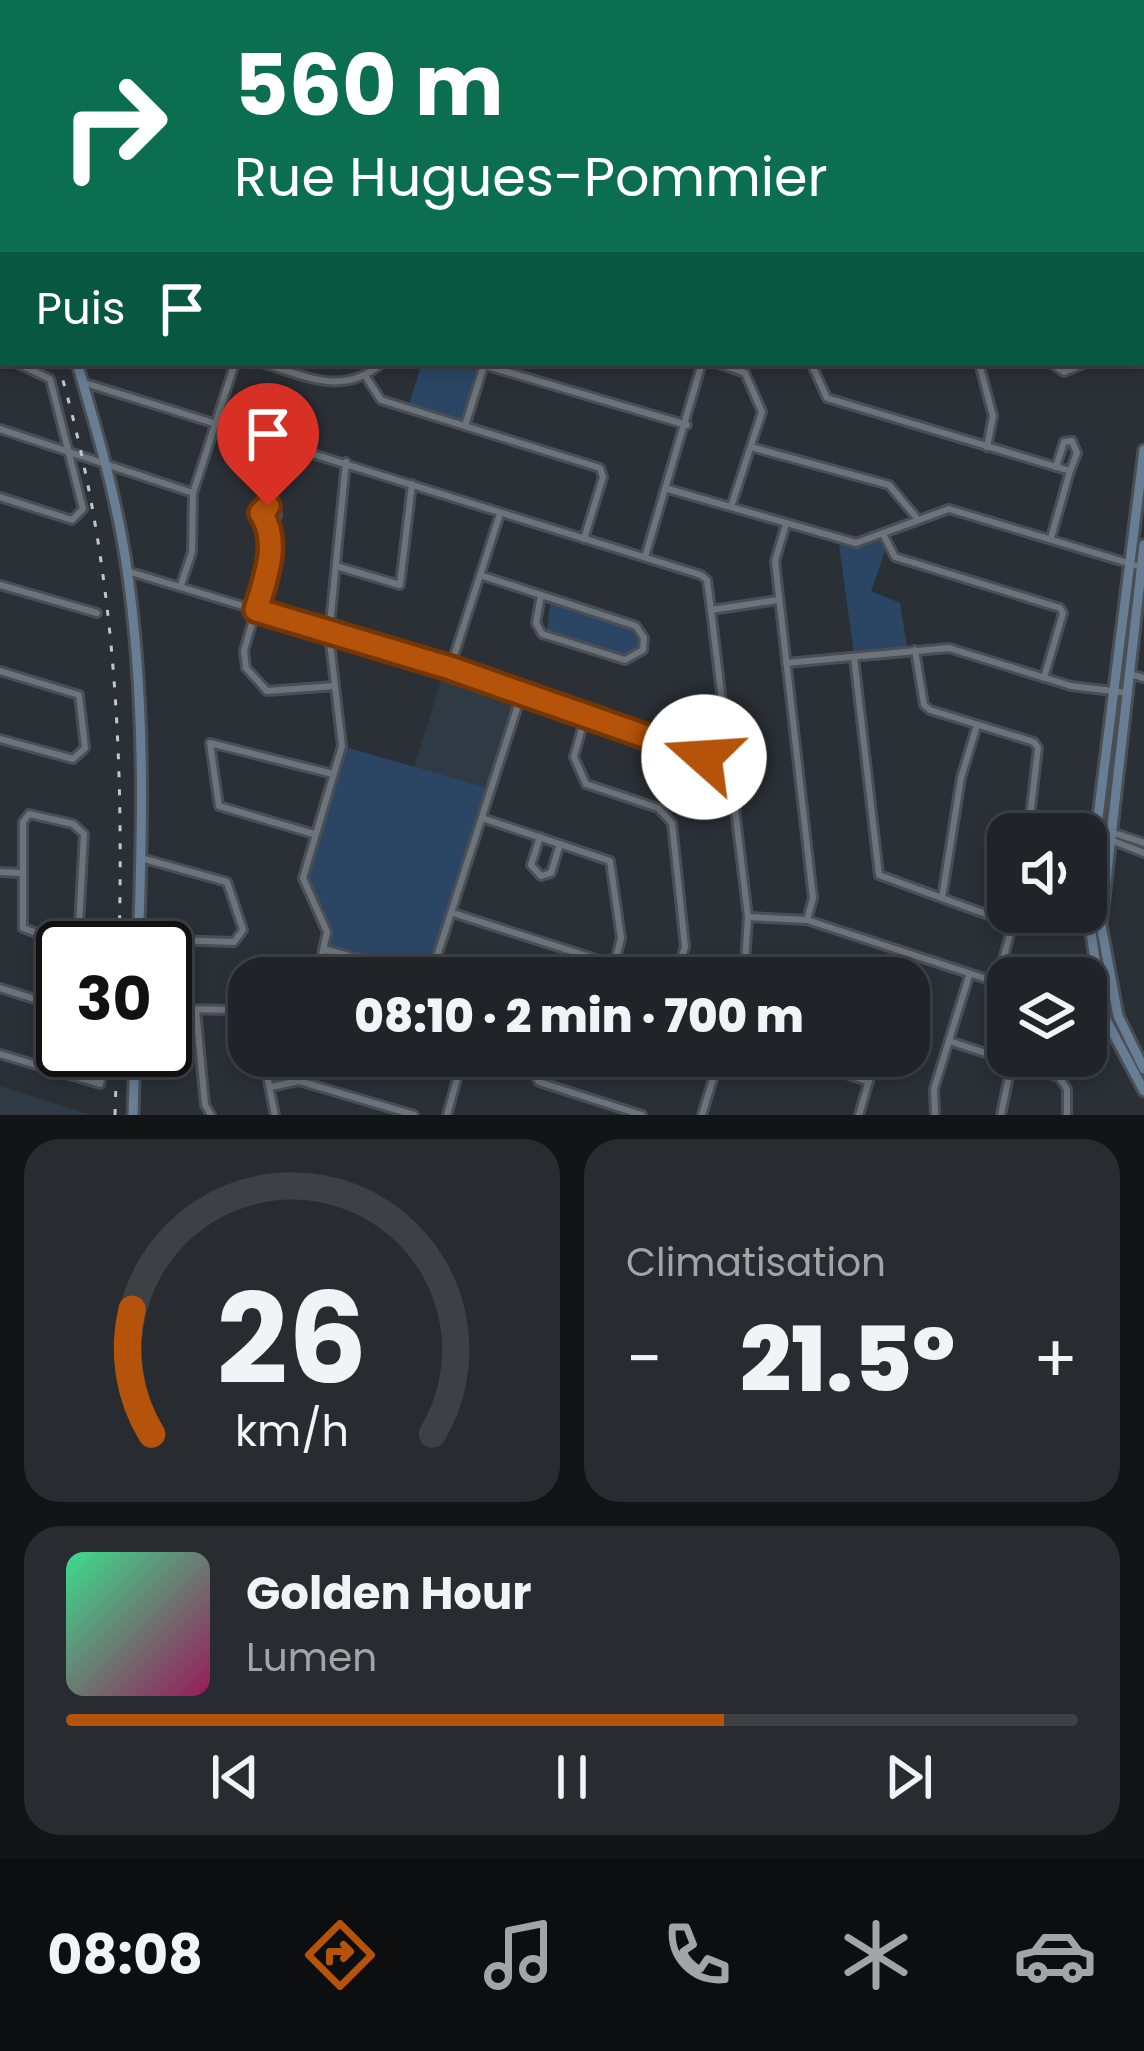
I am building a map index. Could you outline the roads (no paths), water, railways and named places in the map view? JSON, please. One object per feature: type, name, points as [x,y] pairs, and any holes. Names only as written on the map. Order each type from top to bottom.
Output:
[{"type":"main road","points":[[78,366],[106,463],[128,571],[140,701],[139,921]]},
{"type":"main road","points":[[1102,813],[1130,674],[1144,450]]},
{"type":"main road","points":[[1099,957],[1136,565],[1144,545]]},
{"type":"main road","points":[[1107,1004],[1144,1069]]},
{"type":"main road","points":[[1107,1017],[1117,1048],[1144,1091]]},
{"type":"main road","points":[[133,1115],[134,1077]]},
{"type":"street","points":[[0,497],[72,520],[80,515],[50,380],[23,366]]},
{"type":"street","points":[[181,586],[192,552],[193,493],[234,366]]},
{"type":"street","points":[[272,366],[329,383],[366,377],[379,366]]},
{"type":"street","points":[[465,426],[484,366]]},
{"type":"street","points":[[487,366],[687,425]]},
{"type":"street","points":[[645,557],[701,366]]},
{"type":"street","points":[[726,366],[746,373],[761,412],[731,508]]},
{"type":"street","points":[[812,366],[827,398],[1070,471]]},
{"type":"street","points":[[981,366],[993,416],[986,448]]},
{"type":"street","points":[[366,377],[381,400],[600,468],[603,477],[584,539]]},
{"type":"street","points":[[82,381],[707,580],[748,917],[746,957]]},
{"type":"street","points":[[0,429],[193,493]]},
{"type":"street","points":[[1050,539],[1077,453],[1072,441],[1064,442],[1056,467]]},
{"type":"street","points":[[751,447],[889,485],[916,517]]},
{"type":"street","points":[[324,957],[327,932],[303,878],[342,746],[329,634],[346,462]]},
{"type":"street","points":[[336,566],[400,585],[412,484]]},
{"type":"street","points":[[668,489],[842,542],[883,534],[916,517],[949,509],[1136,565]]},
{"type":"street","points":[[450,668],[500,514]]},
{"type":"street","points":[[270,522],[272,554],[244,651],[256,685],[278,693],[334,686]]},
{"type":"street","points":[[786,524],[776,561],[778,599],[813,898],[807,920]]},
{"type":"street","points":[[883,534],[895,557],[1060,608],[1063,613],[1044,678]]},
{"type":"street","points":[[128,571],[450,668],[728,766]]},
{"type":"street","points":[[480,575],[636,626],[644,638],[643,650],[626,660],[542,634],[536,622],[541,595]]},
{"type":"street","points":[[0,585],[97,614]]},
{"type":"street","points":[[710,610],[778,599]]},
{"type":"street","points":[[786,663],[949,648],[1044,678],[1123,692]]},
{"type":"street","points":[[915,650],[924,705],[1034,742],[1038,748],[1030,813]]},
{"type":"street","points":[[854,657],[879,875],[987,914]]},
{"type":"street","points":[[0,671],[79,695],[85,748],[73,759],[0,739]]},
{"type":"street","points":[[1130,674],[1144,678]]},
{"type":"street","points":[[436,957],[521,696]]},
{"type":"street","points":[[585,717],[574,757],[586,784],[658,808],[672,823],[685,947],[682,957]]},
{"type":"street","points":[[942,898],[961,778],[977,725]]},
{"type":"street","points":[[314,834],[219,806],[210,743],[333,774]]},
{"type":"street","points":[[41,816],[82,829],[82,936],[78,943],[23,928],[22,873],[25,818],[41,816]]},
{"type":"street","points":[[482,818],[610,860],[621,938],[616,957]]},
{"type":"street","points":[[1107,836],[1144,843]]},
{"type":"street","points":[[540,837],[531,865],[541,876],[551,873],[560,844]]},
{"type":"street","points":[[1110,837],[1144,853]]},
{"type":"street","points":[[141,858],[227,882],[243,930],[234,942],[192,943]]},
{"type":"street","points":[[0,872],[22,873]]},
{"type":"street","points":[[452,913],[586,957]]},
{"type":"street","points":[[748,917],[807,920],[987,980]]},
{"type":"street","points":[[327,950],[352,957]]},
{"type":"street","points":[[935,1115],[934,1089],[969,976]]},
{"type":"street","points":[[0,988],[36,999]]},
{"type":"street","points":[[192,1010],[228,1010]]},
{"type":"street","points":[[196,1010],[205,1105],[211,1115]]},
{"type":"street","points":[[949,1040],[987,1053]]},
{"type":"street","points":[[0,1054],[36,1065]]},
{"type":"street","points":[[77,1077],[100,1084],[101,1077]]},
{"type":"street","points":[[268,1077],[275,1115]]},
{"type":"street","points":[[447,1115],[458,1077]]},
{"type":"street","points":[[536,1077],[636,1114]]},
{"type":"street","points":[[702,1115],[714,1077]]},
{"type":"street","points":[[854,1077],[868,1082]]},
{"type":"street","points":[[859,1115],[870,1077]]},
{"type":"street","points":[[1001,1115],[1009,1077]]},
{"type":"street","points":[[1059,1077],[1066,1089],[1067,1115]]},
{"type":"street","points":[[271,1087],[299,1081],[414,1115]]},
{"type":"waterway","points":[[384,0],[436,0]]},
{"type":"railway","points":[[59,366],[92,508],[112,653],[120,799],[119,921]]},
{"type":"railway","points":[[115,1115],[116,1077]]}]
